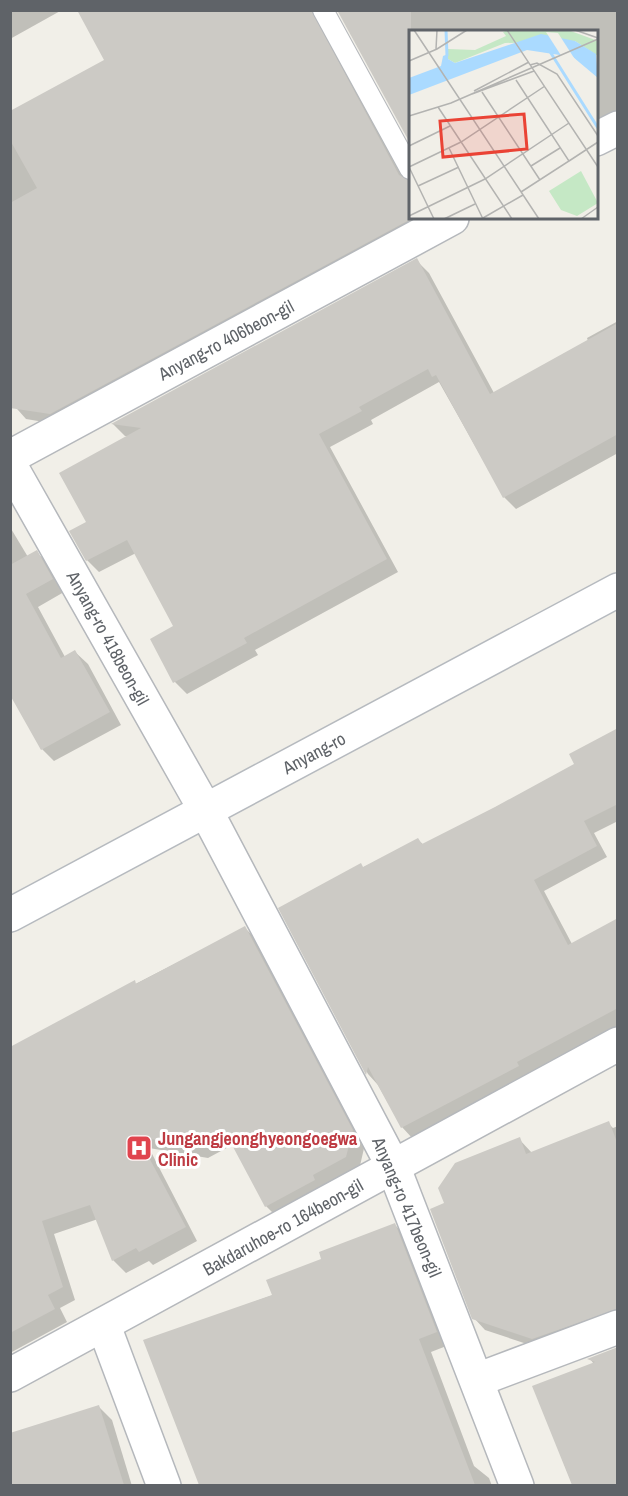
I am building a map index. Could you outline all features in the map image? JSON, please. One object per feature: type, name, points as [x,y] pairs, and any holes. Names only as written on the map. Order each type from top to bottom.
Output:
[{"type":"street","points":[[598,138],[618,128]]},
{"type":"street","name":"Anyang-ro 406beon-gil","points":[[10,457],[443,220]]},
{"type":"street","name":"Anyang-ro 418beon-gil","points":[[10,465],[206,811]]},
{"type":"street","name":"Anyang-ro","points":[[10,915],[618,590]]},
{"type":"street","name":"Anyang-ro 417beon-gil","points":[[206,811],[393,1166],[517,1485]]},
{"type":"street","name":"Bakdaruhoe-ro 164beon-gil","points":[[10,1375],[104,1326],[618,1044]]},
{"type":"street","points":[[104,1326],[164,1485]]},
{"type":"street","points":[[477,1380],[618,1327]]},
{"type":"lane","points":[[322,10],[409,165]]},
{"type":"building","points":[[77,10],[311,10],[399,175],[409,180],[409,219],[411,219],[50,414],[10,408],[10,203],[37,188],[10,140],[10,111],[104,60]]},
{"type":"building","points":[[337,10],[411,10],[409,141]]},
{"type":"building","points":[[417,258],[490,394],[618,323],[618,434],[503,498],[436,375],[432,377],[428,369],[359,407],[362,411],[319,434],[387,559],[244,638],[247,643],[173,683],[150,639],[173,626],[127,540],[86,561],[69,531],[86,522],[59,473],[141,428],[111,424]]},
{"type":"building","points":[[37,550],[53,579],[26,594],[61,658],[75,650],[110,712],[41,750],[10,695],[10,565]]},
{"type":"building","points":[[618,728],[618,804],[584,821],[597,846],[534,880],[568,945],[618,918],[618,1008],[517,1062],[519,1066],[401,1128],[368,1067],[366,1075],[278,908],[361,863],[363,867],[418,838],[422,844],[495,807],[574,764],[569,754]]},
{"type":"building","points":[[245,926],[353,1130],[346,1157],[313,1175],[315,1180],[265,1207],[224,1130],[194,1146],[138,1137],[186,1227],[139,1252],[136,1248],[112,1261],[90,1205],[42,1221],[63,1287],[48,1295],[55,1309],[10,1333],[10,1047],[135,980],[136,984]]},
{"type":"building","points":[[609,1121],[618,1145],[618,1309],[532,1339],[472,1319],[430,1209],[444,1203],[438,1188],[455,1163],[520,1137],[526,1154]]},
{"type":"building","points":[[395,1223],[437,1332],[419,1339],[475,1485],[199,1485],[143,1340],[272,1295],[266,1280],[321,1259],[319,1252]]},
{"type":"building","points":[[618,1347],[618,1485],[572,1485],[532,1386],[595,1362],[587,1359]]},
{"type":"building","points":[[99,1405],[124,1485],[10,1485],[10,1433]]},
{"type":"place","name":"Jungangjeonghyeongoegwa Clinic","points":[[139,1148]]}]
